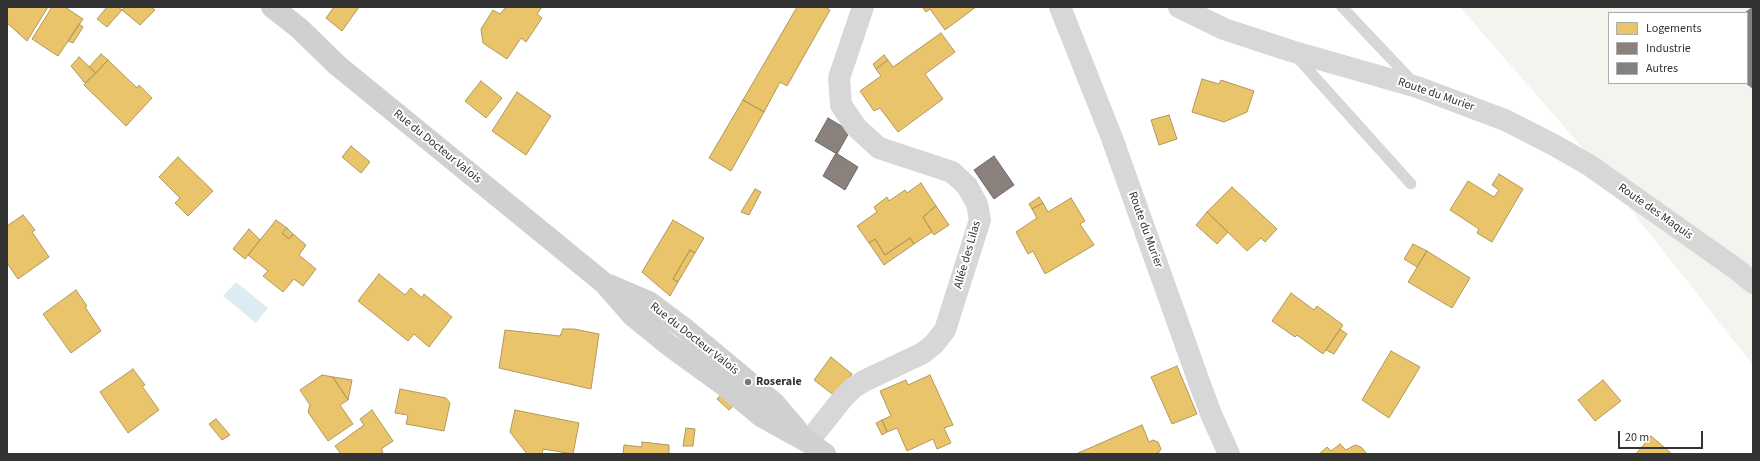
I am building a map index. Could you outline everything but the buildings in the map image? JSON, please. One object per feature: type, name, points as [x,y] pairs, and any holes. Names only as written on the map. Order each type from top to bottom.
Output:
[{"type":"main road","name":"Rue du Docteur Valois","points":[[272,7],[299,28],[337,65],[604,283],[648,302],[685,329],[774,403],[817,448]]},
{"type":"street","name":"Allée des Lilas","points":[[817,448],[853,388],[864,381],[923,354],[934,344],[945,330],[980,220],[977,204],[968,186],[952,172],[879,148],[856,127],[841,105],[839,78],[863,7]]},
{"type":"street","name":"Route du Murier","points":[[1060,7],[1112,138],[1211,414],[1229,454]]},
{"type":"street","name":"Route du Murier","points":[[1179,7],[1224,29],[1291,51],[1417,87],[1505,120],[1554,144]]},
{"type":"street","name":"Route des Maquis","points":[[1554,144],[1596,170],[1739,271],[1753,283]]},
{"type":"lane","points":[[1342,7],[1417,87]]},
{"type":"lane","points":[[1291,51],[1411,184]]},
{"type":"shaded area","points":[[1460,7],[1753,7],[1753,365],[1580,145]]},
{"type":"shaded area","points":[[236,282],[268,308],[256,323],[223,296]]},
{"type":"place","name":"Roseraie","points":[[748,382]]}]
